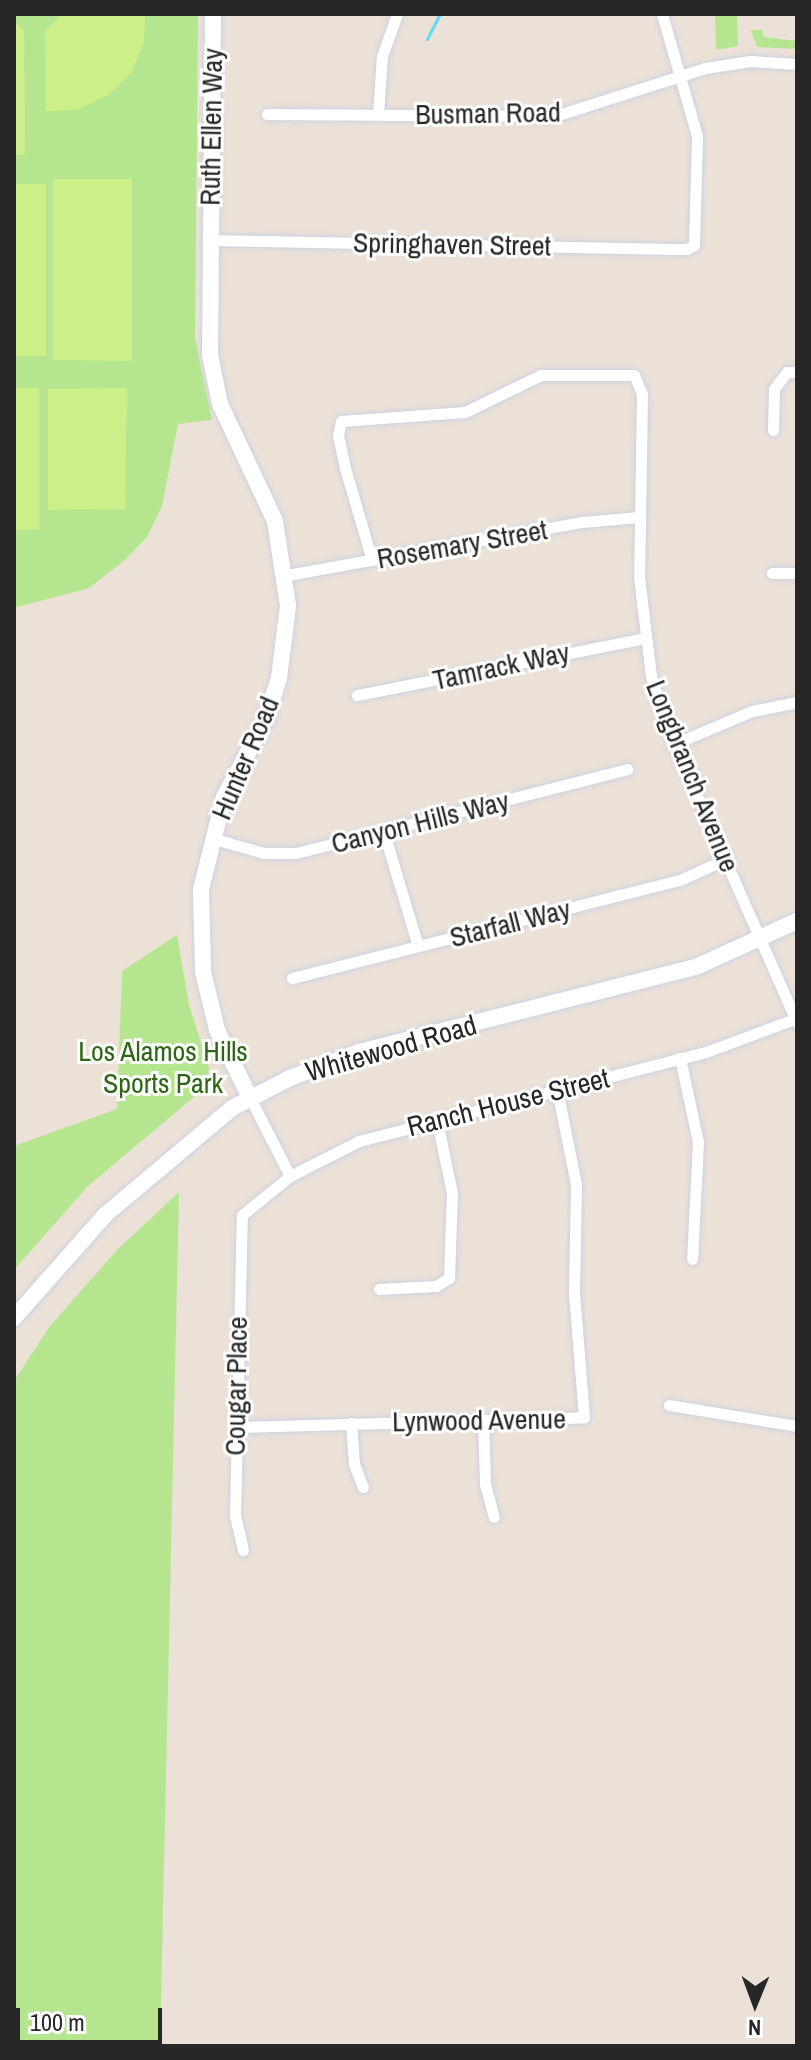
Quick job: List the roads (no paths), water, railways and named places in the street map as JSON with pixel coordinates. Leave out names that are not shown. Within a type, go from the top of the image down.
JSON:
[{"type":"street","name":"Ruth Ellen Way","points":[[210,240],[213,14]]},
{"type":"street","points":[[378,114],[382,56],[397,14]]},
{"type":"street","points":[[662,14],[681,75]]},
{"type":"street","name":"Busman Road","points":[[267,114],[555,116],[681,75],[750,61],[797,64]]},
{"type":"street","name":"Springhaven Street","points":[[210,240],[694,245],[697,136],[681,75]]},
{"type":"street","name":"Hunter Road","points":[[210,240],[207,325],[215,387],[262,487],[287,575],[279,678],[266,719],[224,797],[211,838],[201,889],[203,972],[217,1030],[290,1176]]},
{"type":"street","points":[[773,430],[774,389],[787,372],[797,372]]},
{"type":"street","name":"Longbranch Avenue","points":[[372,560],[345,468],[338,435],[341,421],[465,412],[541,375],[634,375],[642,394],[639,517],[644,638],[674,744],[796,1020]]},
{"type":"street","name":"Rosemary Street","points":[[287,575],[582,522],[639,517]]},
{"type":"street","points":[[772,573],[797,573]]},
{"type":"street","name":"Tamrack Way","points":[[357,695],[644,638]]},
{"type":"street","points":[[674,744],[752,711],[797,702]]},
{"type":"street","name":"Canyon Hills Way","points":[[211,838],[264,853],[296,853],[628,769]]},
{"type":"street","points":[[384,833],[418,946]]},
{"type":"street","name":"Starfall Way","points":[[292,978],[680,880],[726,859]]},
{"type":"street","name":"Whitewood Road","points":[[14,1318],[105,1215],[213,1123],[250,1098],[359,1052],[664,976],[762,940],[797,921]]},
{"type":"street","name":"Ranch House Street","points":[[239,1222],[290,1176],[359,1141],[680,1058],[796,1020]]},
{"type":"street","points":[[680,1058],[698,1142],[692,1259]]},
{"type":"street","name":"Lynwood Avenue","points":[[236,1427],[584,1417],[574,1292],[576,1184],[557,1090]]},
{"type":"street","points":[[379,1289],[436,1286],[449,1278],[452,1193],[437,1121]]},
{"type":"street","name":"Cougar Place","points":[[239,1222],[235,1516],[243,1550]]},
{"type":"street","points":[[669,1405],[797,1424]]},
{"type":"street","points":[[483,1420],[485,1484],[494,1517]]},
{"type":"street","points":[[351,1423],[354,1464],[363,1487]]},
{"type":"waterway","points":[[427,39],[440,14]]},
{"type":"park label","name":"Los Alamos Hills Sports Park","points":[[163,1067]]}]
